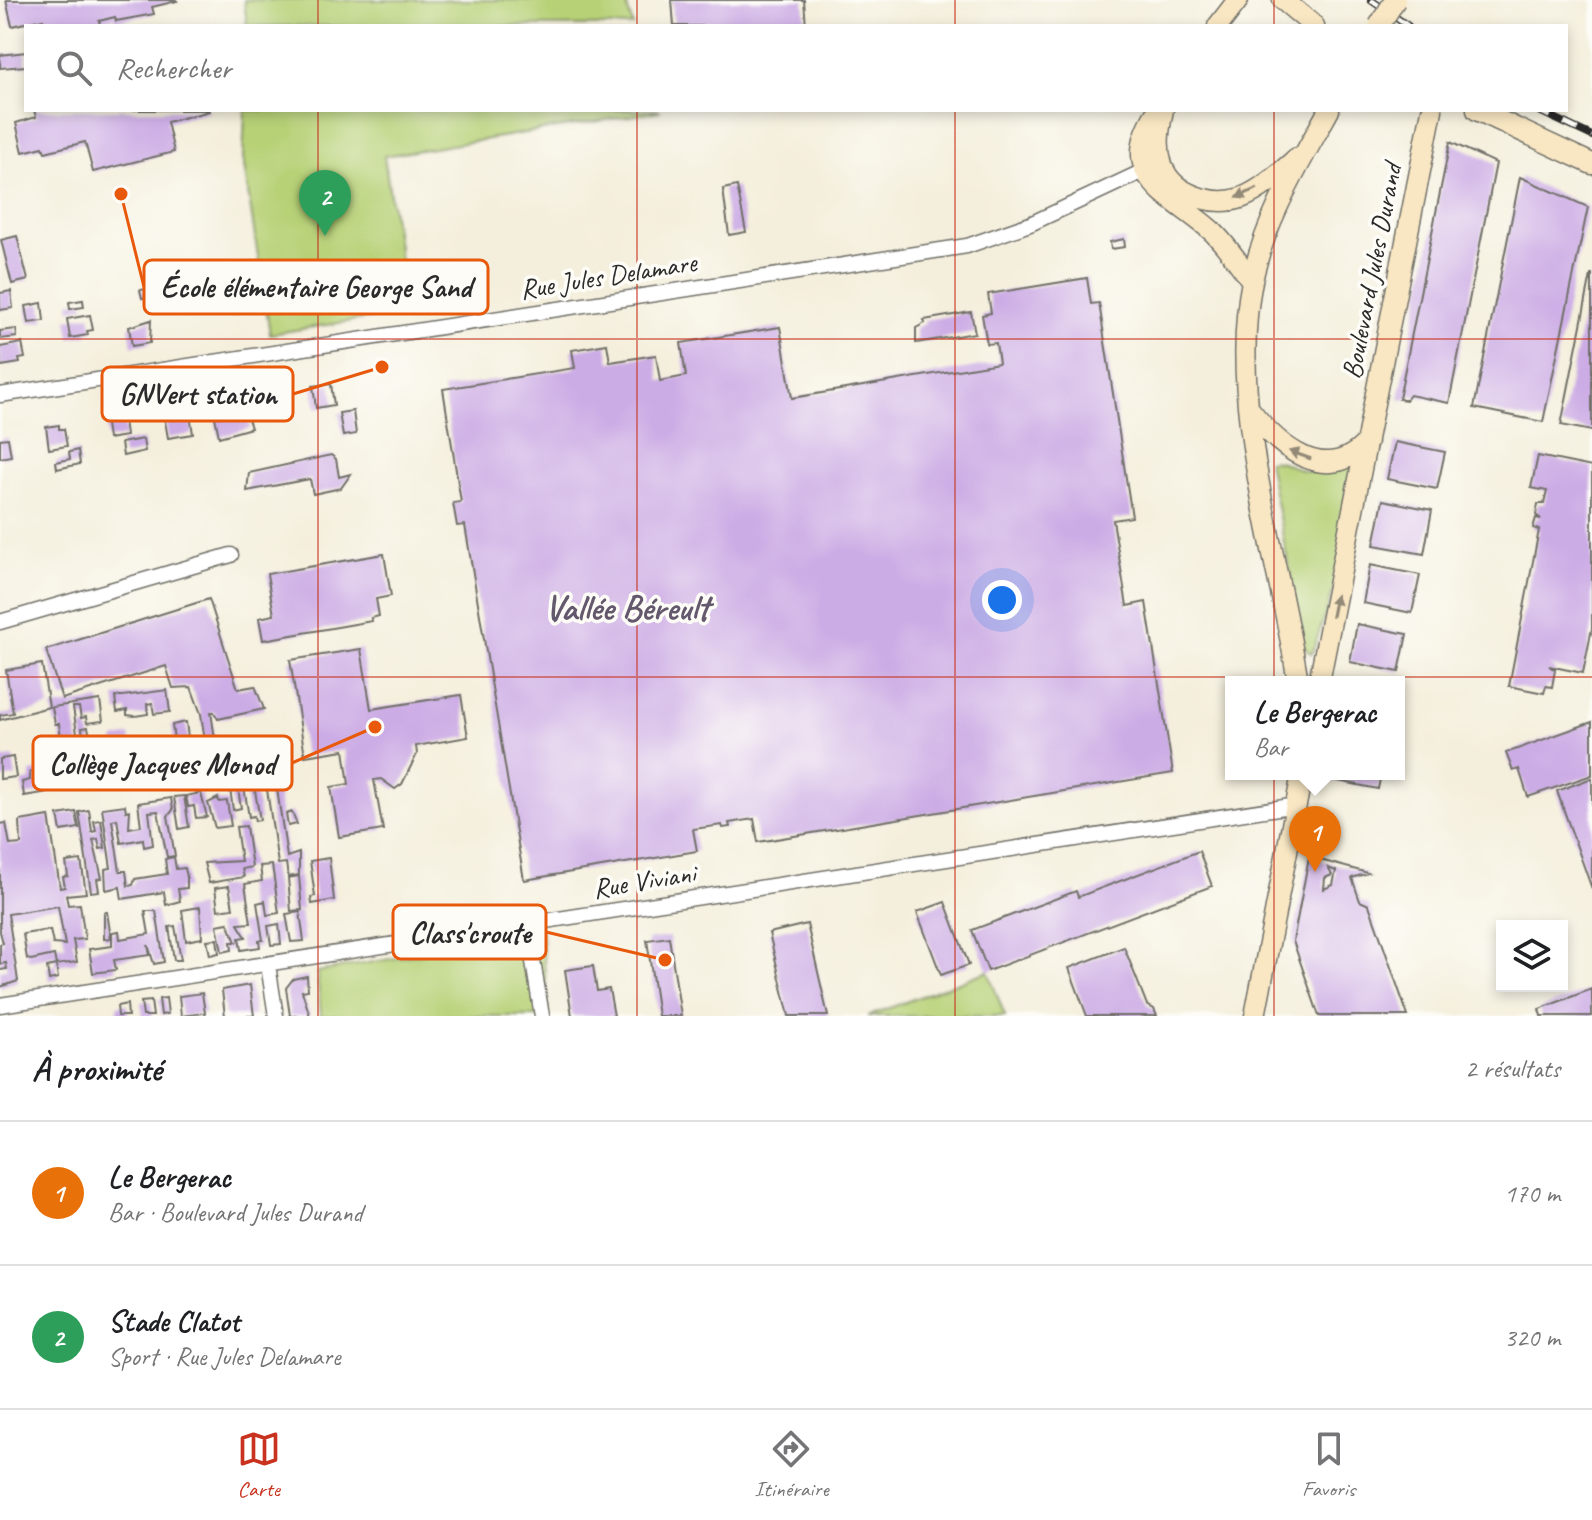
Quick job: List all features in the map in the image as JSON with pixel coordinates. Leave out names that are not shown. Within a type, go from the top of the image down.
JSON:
[{"type":"street","points":[[1220,24],[1238,0]]},
{"type":"street","points":[[1283,0],[1312,24]]},
{"type":"street","points":[[1303,0],[1331,24]]},
{"type":"street","points":[[1380,24],[1395,0]]},
{"type":"street","points":[[1159,112],[1143,140],[1159,193],[1214,233],[1252,281]]},
{"type":"street","points":[[1297,676],[1247,406],[1246,330],[1252,281],[1265,237],[1328,112]]},
{"type":"street","name":"Boulevard Jules Durand","points":[[1320,676],[1432,112]]},
{"type":"street","points":[[1481,112],[1592,164]]},
{"type":"street","points":[[1153,166],[1197,198],[1220,201],[1242,198],[1272,180],[1309,147]]},
{"type":"street","name":"Rue Jules Delamare","points":[[0,395],[967,246],[1030,224],[1153,166]]},
{"type":"street","points":[[1247,406],[1268,434],[1289,452],[1312,460],[1342,461],[1358,452],[1367,442]]},
{"type":"street","points":[[0,622],[231,555]]},
{"type":"street","points":[[1255,1016],[1301,780]]},
{"type":"street","name":"Rue Viviani","points":[[0,1005],[1297,805]]},
{"type":"street","points":[[527,925],[542,1016]]},
{"type":"street","points":[[268,965],[276,1016]]},
{"type":"green space","points":[[244,0],[625,0],[632,24],[247,24]]},
{"type":"green space","points":[[245,112],[654,112],[384,156],[408,312],[270,334],[243,159]]},
{"type":"green space","points":[[1362,452],[1336,582],[1312,654],[1305,649],[1268,461],[1282,462],[1304,471],[1321,472],[1343,465]]},
{"type":"green space","points":[[542,932],[548,1016],[321,1016],[317,972]]},
{"type":"green space","points":[[988,971],[1005,1016],[868,1016]]},
{"type":"building","points":[[6,0],[177,1],[152,7],[154,14],[116,21],[115,17],[99,21],[100,24],[44,24],[43,19],[12,26]]},
{"type":"building","points":[[672,0],[804,0],[806,24],[674,24]]},
{"type":"building","points":[[24,52],[24,66],[0,68],[0,55]]},
{"type":"building","points":[[35,112],[206,112],[167,122],[174,152],[93,172],[85,142],[45,152],[43,147],[23,152],[16,123],[36,117]]},
{"type":"building","points":[[1450,142],[1496,163],[1449,403],[1410,395],[1406,400],[1399,399]]},
{"type":"building","points":[[1520,177],[1588,207],[1543,422],[1474,408]]},
{"type":"building","points":[[737,186],[746,232],[729,235],[723,189]]},
{"type":"building","points":[[17,236],[28,280],[12,284],[1,240]]},
{"type":"building","points":[[1124,239],[1125,247],[1111,249],[1110,242]]},
{"type":"building","points":[[1592,275],[1592,431],[1561,425]]},
{"type":"building","points":[[1087,278],[1091,304],[1099,303],[1132,517],[1113,520],[1127,606],[1146,602],[1173,773],[758,842],[754,819],[729,823],[730,827],[723,828],[722,825],[693,829],[697,851],[524,880],[465,525],[457,526],[453,503],[461,502],[443,389],[575,368],[572,350],[607,344],[610,362],[656,355],[660,381],[686,376],[681,343],[780,327],[792,398],[999,363],[996,343],[987,344],[982,315],[991,313],[988,294]]},
{"type":"building","points":[[154,288],[155,296],[142,298],[140,290]]},
{"type":"building","points":[[11,291],[13,308],[0,310],[0,293]]},
{"type":"building","points":[[83,300],[84,307],[70,309],[69,302]]},
{"type":"building","points":[[42,303],[44,321],[29,323],[26,306]]},
{"type":"building","points":[[971,312],[975,333],[916,343],[916,328],[925,323],[924,320]]},
{"type":"building","points":[[90,315],[93,330],[87,331],[88,335],[70,338],[67,319]]},
{"type":"building","points":[[151,320],[150,343],[132,346],[129,327]]},
{"type":"building","points":[[16,329],[17,337],[0,339],[0,331]]},
{"type":"building","points":[[22,343],[25,358],[19,359],[20,363],[1,366],[0,347]]},
{"type":"building","points":[[331,384],[334,405],[316,408],[313,386]]},
{"type":"building","points":[[277,392],[280,414],[263,417],[259,395]]},
{"type":"building","points":[[353,411],[356,434],[343,436],[339,413]]},
{"type":"building","points":[[246,413],[251,428],[219,437],[215,417]]},
{"type":"building","points":[[190,414],[193,434],[168,438],[165,421],[159,417]]},
{"type":"building","points":[[119,415],[119,419],[124,419],[126,436],[108,439],[105,416]]},
{"type":"building","points":[[59,425],[59,429],[64,429],[67,446],[49,449],[46,427]]},
{"type":"building","points":[[8,438],[11,456],[0,458],[0,439]]},
{"type":"building","points":[[143,439],[145,451],[123,456],[121,443]]},
{"type":"building","points":[[1395,442],[1445,452],[1437,489],[1387,479]]},
{"type":"building","points":[[78,450],[80,464],[57,469],[56,462],[70,459],[69,452]]},
{"type":"building","points":[[331,455],[336,459],[339,477],[351,474],[341,488],[313,494],[310,479],[247,491],[249,473]]},
{"type":"building","points":[[1538,456],[1592,467],[1592,628],[1583,673],[1549,666],[1555,670],[1552,687],[1546,686],[1544,693],[1509,686],[1539,530],[1533,528],[1536,518],[1541,519],[1536,515],[1538,504],[1544,504],[1547,491],[1531,488]]},
{"type":"building","points":[[1383,500],[1432,510],[1424,554],[1374,545]]},
{"type":"building","points":[[384,554],[391,596],[376,599],[379,616],[371,618],[372,621],[263,640],[259,618],[274,615],[267,574]]},
{"type":"building","points":[[1370,565],[1420,575],[1412,613],[1363,603]]},
{"type":"building","points":[[209,599],[238,689],[255,686],[264,709],[218,719],[211,712],[219,766],[209,768],[201,714],[191,687],[173,688],[166,666],[62,699],[46,650]]},
{"type":"building","points":[[1357,624],[1407,634],[1399,672],[1350,662]]},
{"type":"building","points":[[361,649],[371,709],[461,695],[468,737],[416,746],[417,754],[402,784],[395,789],[381,779],[374,780],[383,830],[339,837],[331,787],[349,784],[344,750],[305,756],[290,660]]},
{"type":"building","points":[[42,664],[49,707],[0,720],[0,715],[13,713],[6,670]]},
{"type":"building","points":[[167,690],[170,712],[154,714],[152,703],[147,704],[148,714],[135,716],[127,715],[127,710],[117,712],[115,697]]},
{"type":"building","points":[[100,700],[103,721],[87,723],[86,717],[81,718],[79,707],[73,707],[85,786],[24,796],[22,782],[30,780],[30,772],[38,771],[38,742],[43,741],[47,781],[54,780],[55,771],[64,773],[58,758],[58,752],[63,751],[59,724],[55,724],[52,707]]},
{"type":"building","points":[[186,722],[191,761],[177,763],[172,725]]},
{"type":"building","points":[[1592,722],[1592,775],[1528,797],[1519,769],[1513,771],[1506,753]]},
{"type":"building","points":[[88,727],[100,784],[89,785],[84,743],[87,742],[83,740],[82,728]]},
{"type":"building","points":[[130,735],[137,779],[128,780],[124,756],[117,757],[118,772],[110,773],[107,750],[115,749],[114,739]]},
{"type":"building","points":[[151,756],[154,776],[144,778],[141,757]]},
{"type":"building","points":[[13,757],[16,777],[0,779],[0,759]]},
{"type":"building","points":[[1592,778],[1592,889],[1557,791]]},
{"type":"building","points":[[1333,780],[1380,780],[1378,789]]},
{"type":"building","points":[[276,782],[287,857],[299,853],[299,875],[288,877],[286,863],[278,864],[266,783]]},
{"type":"building","points":[[254,785],[260,820],[255,821],[254,816],[249,817],[244,787]]},
{"type":"building","points":[[238,788],[241,808],[233,810],[230,789]]},
{"type":"building","points":[[201,793],[207,817],[196,818],[194,806],[188,807],[186,796]]},
{"type":"building","points":[[184,796],[189,827],[179,829],[174,797]]},
{"type":"building","points":[[171,798],[173,810],[168,816],[175,856],[167,857],[158,811],[149,812],[153,845],[144,847],[143,839],[121,843],[117,819],[112,820],[120,871],[126,871],[128,886],[133,885],[135,879],[167,874],[165,859],[174,857],[176,869],[185,868],[187,877],[187,888],[178,889],[180,901],[166,905],[164,892],[122,899],[120,887],[106,890],[105,869],[111,868],[102,808],[125,805],[126,811],[130,810],[129,828],[141,826],[138,803]]},
{"type":"building","points":[[218,798],[219,802],[227,801],[231,826],[215,828],[208,803]]},
{"type":"building","points":[[89,810],[92,832],[96,831],[94,821],[101,820],[105,848],[100,849],[98,839],[93,840],[102,878],[97,879],[99,891],[91,892],[79,812]]},
{"type":"building","points":[[76,812],[79,828],[61,831],[58,815]]},
{"type":"building","points":[[292,812],[297,824],[288,826],[286,814]]},
{"type":"building","points":[[49,816],[60,888],[65,887],[63,877],[68,876],[66,862],[81,860],[86,893],[66,895],[68,905],[80,904],[85,939],[73,940],[77,962],[56,965],[54,955],[27,959],[23,934],[50,930],[53,944],[65,945],[58,906],[8,914],[18,981],[0,987],[0,970],[7,969],[6,963],[0,964],[0,944],[3,943],[0,932],[0,824],[6,823],[10,845],[21,844],[20,821]]},
{"type":"building","points":[[246,826],[252,867],[242,869],[244,877],[209,883],[204,863],[241,861],[236,827]]},
{"type":"building","points":[[1199,851],[1212,886],[988,971],[972,930],[1076,891],[1078,897]]},
{"type":"building","points":[[1309,857],[1368,873],[1352,878],[1360,901],[1369,905],[1408,1016],[1319,1016],[1293,941]],"holes":[[[1328,868],[1336,871],[1333,885],[1324,889],[1325,878],[1332,875]]]},
{"type":"building","points":[[329,858],[334,900],[312,904],[311,897],[315,896],[310,861]]},
{"type":"building","points":[[272,865],[279,913],[267,915],[265,901],[257,903],[263,940],[259,941],[260,947],[241,950],[239,938],[246,937],[238,924],[251,923],[245,884],[262,881],[260,866]]},
{"type":"building","points":[[299,876],[302,910],[291,911],[288,878]]},
{"type":"building","points":[[229,886],[233,908],[218,910],[215,888]]},
{"type":"building","points":[[945,902],[969,965],[941,975],[917,912]]},
{"type":"building","points":[[200,907],[202,938],[186,941],[182,910]]},
{"type":"building","points":[[145,911],[156,911],[164,962],[154,964],[148,945],[150,955],[114,960],[116,970],[93,973],[89,949],[112,946],[112,932],[119,931],[120,939],[149,934]]},
{"type":"building","points":[[104,912],[107,912],[111,938],[104,939]]},
{"type":"building","points":[[300,912],[304,941],[291,942],[286,914]]},
{"type":"building","points":[[228,923],[236,942],[231,942],[232,950],[222,952],[217,925]]},
{"type":"building","points":[[279,924],[281,944],[271,945],[268,926]]},
{"type":"building","points":[[807,924],[828,1016],[789,1016],[769,933]]},
{"type":"building","points":[[175,926],[181,960],[174,960],[169,927]]},
{"type":"building","points":[[669,937],[681,1016],[658,1016],[647,940]]},
{"type":"building","points":[[217,939],[219,953],[210,955],[207,940]]},
{"type":"building","points":[[1124,947],[1147,1005],[1154,1009],[1157,1016],[1087,1016],[1069,968]]},
{"type":"building","points":[[56,965],[58,978],[49,980],[47,967]]},
{"type":"building","points":[[593,966],[597,991],[609,989],[614,1016],[572,1016],[565,970]]},
{"type":"building","points":[[307,976],[308,990],[302,991],[310,1016],[290,1016],[286,988],[293,979]]},
{"type":"building","points":[[250,985],[254,1016],[225,1016],[222,990]]},
{"type":"building","points":[[1592,989],[1592,1016],[1541,1016],[1539,1009]]},
{"type":"building","points":[[202,993],[205,1013],[181,1016],[179,996]]},
{"type":"building","points":[[166,998],[168,1014],[161,1015],[159,999]]},
{"type":"building","points":[[151,1001],[153,1016],[143,1016],[141,1002]]},
{"type":"building","points":[[127,1004],[128,1016],[118,1016],[117,1006]]},
{"type":"railway","points":[[1371,0],[1405,24]]},
{"type":"railway","points":[[1541,112],[1592,136]]},
{"type":"place","name":"École élémentaire George Sand","points":[[121,194]]},
{"type":"place","name":"Stade Clatot","points":[[325,236]]},
{"type":"place","name":"GNVert station","points":[[382,367]]},
{"type":"place","name":"Collège Jacques Monod","points":[[375,727]]},
{"type":"place","name":"Le Bergerac","points":[[1315,872]]},
{"type":"place","name":"Class'croute","points":[[665,960]]},
{"type":"district","name":"Vallée Béreult","points":[[627,607]]}]
